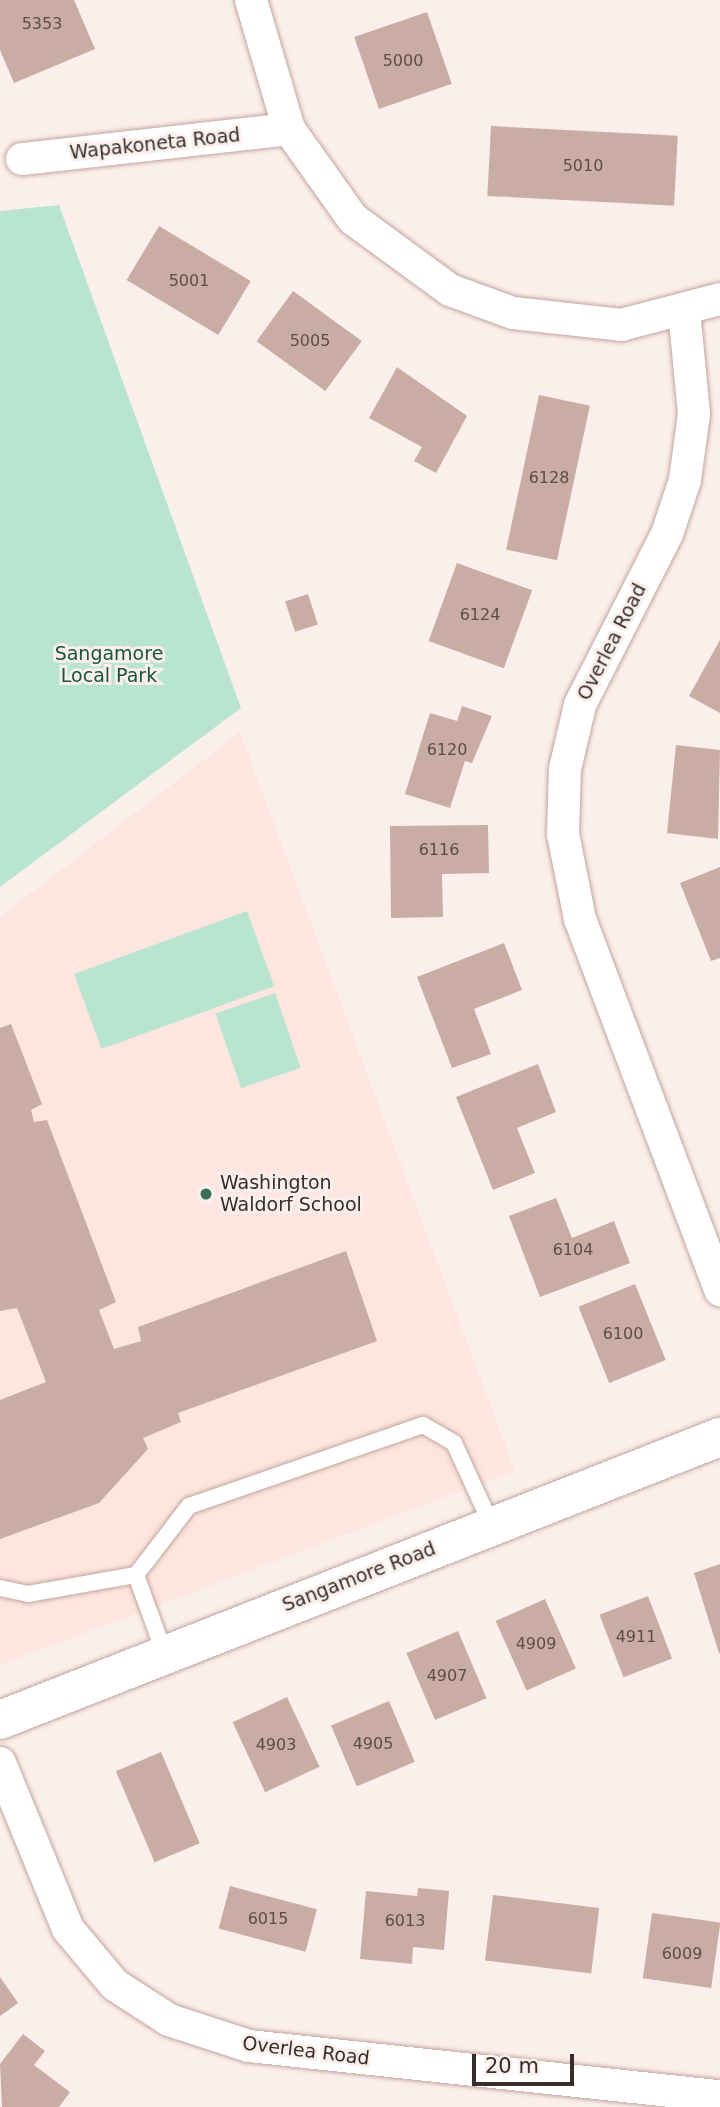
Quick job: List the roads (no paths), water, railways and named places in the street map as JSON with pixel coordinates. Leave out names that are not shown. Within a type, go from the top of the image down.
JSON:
[{"type":"street","points":[[251,0],[289,129],[353,219],[450,290],[513,313],[573,323],[621,325],[720,299]]},
{"type":"street","name":"Wapakoneta Road","points":[[22,159],[289,129]]},
{"type":"street","name":"Overlea Road","points":[[684,310],[694,414],[685,480],[667,534],[580,705],[565,769],[563,834],[580,919],[720,1290]]},
{"type":"street","name":"Sangamore Road","points":[[0,1720],[164,1653],[720,1437]]},
{"type":"street","name":"Overlea Road","points":[[0,1763],[68,1929],[115,1985],[169,2020],[249,2046],[702,2099]]},
{"type":"lane","points":[[0,1588],[28,1594],[136,1575],[189,1506],[423,1425],[454,1444],[492,1526]]},
{"type":"lane","points":[[136,1575],[164,1653]]},
{"type":"place","name":"Washington Waldorf School","points":[[206,1194]]},
{"type":"park label","name":"Sangamore Local Park","points":[[109,665]]}]
